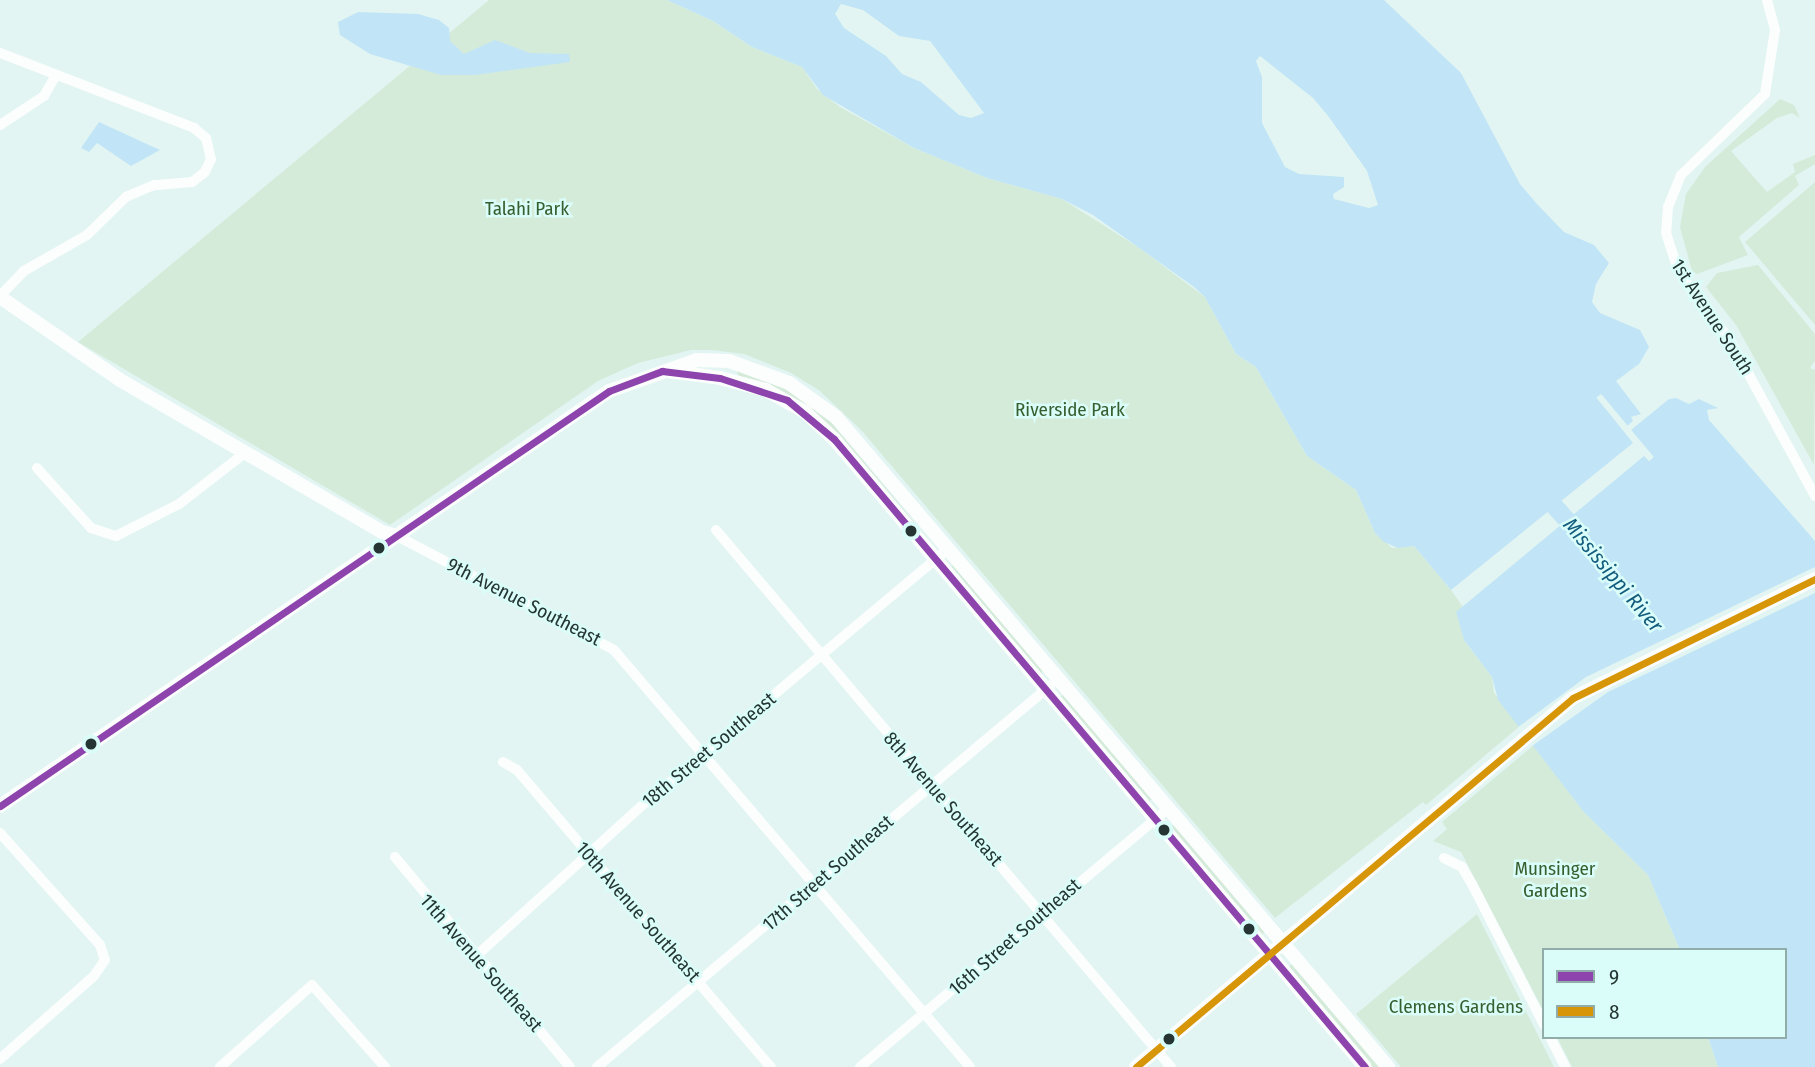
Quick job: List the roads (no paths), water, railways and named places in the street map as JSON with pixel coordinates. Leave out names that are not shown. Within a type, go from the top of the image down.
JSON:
[{"type":"street","name":"1st Avenue South","points":[[1767,0],[1775,30],[1765,94],[1691,163],[1668,207],[1666,233],[1674,264],[1730,340],[1815,496]]},
{"type":"street","points":[[0,53],[194,128],[206,138],[211,159],[205,172],[192,182],[154,185],[126,197],[87,235],[24,271],[0,297]]},
{"type":"street","points":[[0,125],[44,96],[56,75]]},
{"type":"street","name":"9th Avenue Southeast","points":[[0,297],[87,359],[382,532],[397,536],[607,645],[704,754],[970,1067]]},
{"type":"street","points":[[0,806],[586,405],[626,383],[697,360],[729,361],[757,369],[806,393],[836,417],[1388,1067]]},
{"type":"street","points":[[662,371],[744,383],[805,412],[834,439],[1365,1067]]},
{"type":"street","points":[[37,468],[91,528],[116,536],[179,504],[245,453]]},
{"type":"street","name":"8th Avenue Southeast","points":[[716,530],[820,656],[1171,1067]]},
{"type":"street","name":"18th Street Southeast","points":[[476,956],[587,853],[947,550]]},
{"type":"street","points":[[1136,1067],[1573,698],[1815,579]]},
{"type":"street","name":"17th Street Southeast","points":[[597,1067],[1059,678]]},
{"type":"street","name":"10th Avenue Southeast","points":[[503,762],[517,770],[771,1067]]},
{"type":"street","name":"16th Street Southeast","points":[[860,1067],[1169,808]]},
{"type":"street","points":[[0,833],[100,945],[105,960],[94,976],[0,1059]]},
{"type":"street","name":"11th Avenue Southeast","points":[[395,857],[570,1067]]},
{"type":"street","points":[[1444,858],[1462,867],[1542,1021]]},
{"type":"street","points":[[220,1067],[312,985],[385,1067]]},
{"type":"street","points":[[1551,1039],[1565,1067]]},
{"type":"water","points":[[667,0],[1384,0],[1461,73],[1520,184],[1537,204],[1564,232],[1594,245],[1609,263],[1596,284],[1592,302],[1600,313],[1640,330],[1649,347],[1639,364],[1616,381],[1641,414],[1631,417],[1633,421],[1627,426],[1602,395],[1597,398],[1633,443],[1451,590],[1414,546],[1398,548],[1384,542],[1375,533],[1356,490],[1307,456],[1256,367],[1236,354],[1205,297],[1194,287],[1093,215],[1062,199],[987,178],[914,148],[823,95],[802,67],[752,47],[713,21]],"holes":[[[841,4],[863,10],[899,36],[930,41],[984,113],[971,118],[959,115],[921,82],[902,74],[886,56],[844,28],[835,14]],[[1260,56],[1313,98],[1329,117],[1367,171],[1378,205],[1369,208],[1334,199],[1333,194],[1344,187],[1344,177],[1299,174],[1285,167],[1262,123],[1262,77],[1256,61]]]},
{"type":"water","points":[[358,12],[418,14],[439,20],[449,28],[450,41],[464,54],[495,40],[530,53],[569,54],[570,62],[475,75],[441,75],[370,54],[340,35],[338,22]]},
{"type":"water","points":[[99,122],[160,150],[131,166],[97,143],[89,152],[81,148]]},
{"type":"water","points":[[1676,398],[1689,404],[1699,399],[1718,408],[1707,410],[1709,420],[1815,541],[1815,1067],[1718,1067],[1709,1039],[1787,1039],[1787,948],[1679,948],[1648,875],[1583,811],[1498,700],[1492,677],[1464,640],[1456,612],[1644,456],[1649,461],[1653,458],[1631,430],[1669,399]]},
{"type":"waterway","name":"Mississippi River","points":[[1540,490],[1582,537]]},
{"type":"park label","name":"Talahi Park","points":[[527,209]]},
{"type":"park label","name":"Riverside Park","points":[[1070,410]]},
{"type":"park label","name":"Munsinger Gardens","points":[[1555,880]]},
{"type":"park label","name":"Clemens Gardens","points":[[1456,1007]]}]
